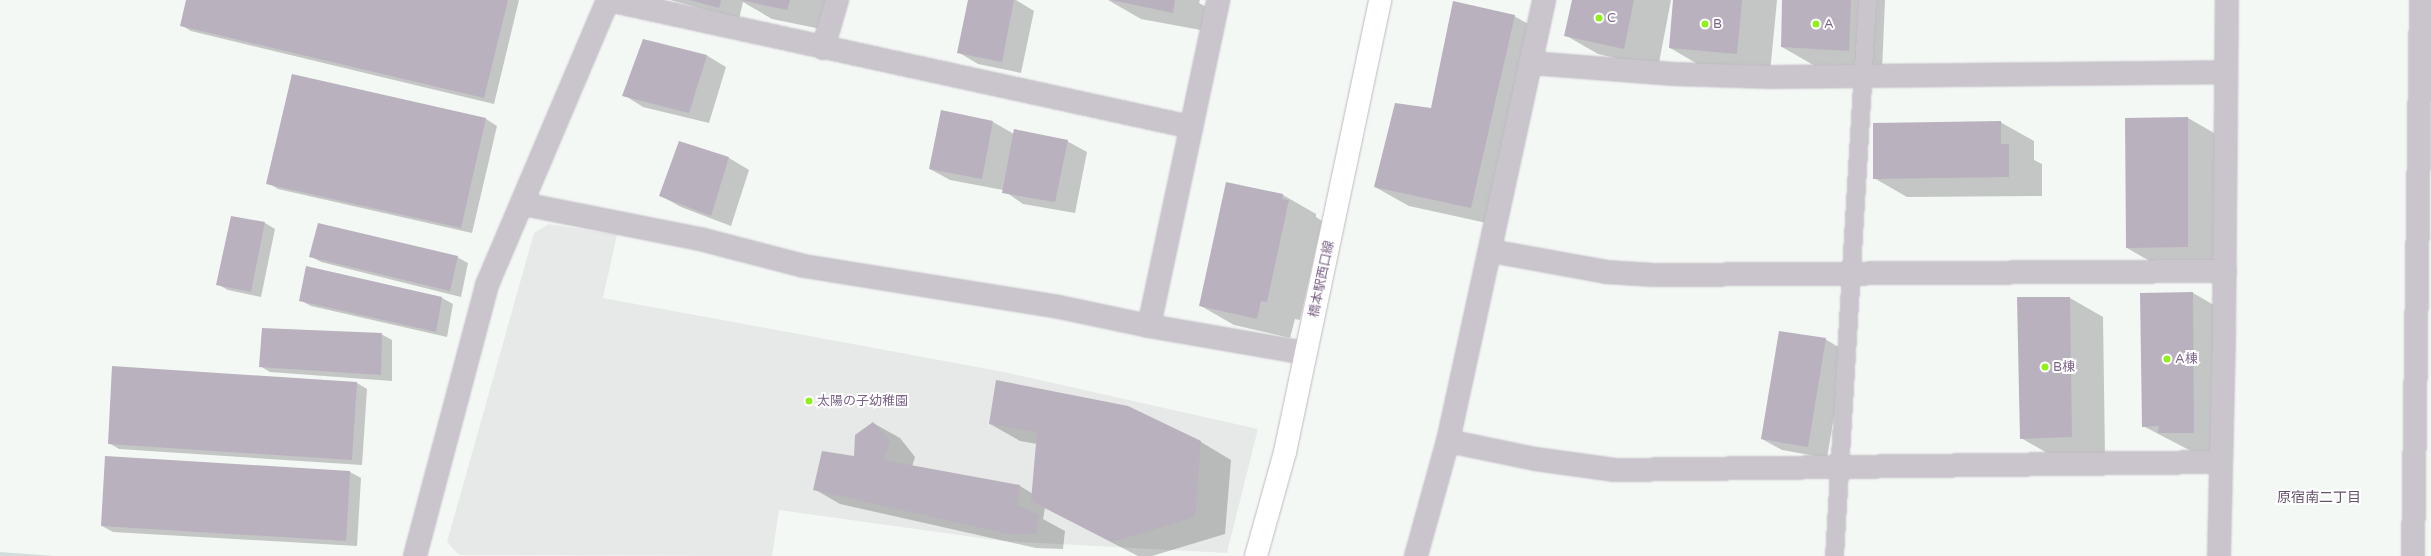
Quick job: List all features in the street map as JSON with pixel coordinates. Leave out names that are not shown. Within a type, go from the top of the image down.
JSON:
[{"type":"street","points":[[415,556],[485,291],[608,0],[1191,127]]},
{"type":"street","points":[[823,48],[837,0]]},
{"type":"street","points":[[1149,326],[1218,0]]},
{"type":"street","name":"橋本駅西口線","points":[[1256,556],[1285,452],[1380,0]]},
{"type":"street","points":[[1416,556],[1448,441],[1466,352],[1491,251],[1544,0]]},
{"type":"street","points":[[2219,556],[2225,271],[2227,0]]},
{"type":"street","points":[[2413,556],[2423,442],[2424,234],[2421,0]]},
{"type":"street","points":[[1530,63],[1674,74],[1863,77],[2226,72]]},
{"type":"street","points":[[523,204],[700,239],[804,266],[1059,307],[1149,326],[1306,352]]},
{"type":"street","points":[[1491,251],[1606,272],[1654,276],[2225,271]]},
{"type":"street","points":[[1448,441],[1535,460],[1615,470],[2221,462]]},
{"type":"lane","points":[[1834,556],[1867,0]]},
{"type":"shaded area","name":"太陽の子幼稚園","points":[[549,224],[617,235],[603,298],[1004,372],[1258,429],[1227,553],[1002,541],[779,510],[772,556],[459,555],[447,542],[534,233]]},
{"type":"shaded area","points":[[0,552],[54,556],[0,556]]},
{"type":"building","points":[[186,0],[508,0],[484,98],[180,26]]},
{"type":"building","points":[[689,0],[721,0],[719,8]]},
{"type":"building","points":[[740,0],[790,0],[787,10]]},
{"type":"building","points":[[968,0],[1014,0],[1002,62],[957,53]]},
{"type":"building","points":[[1111,0],[1175,0],[1173,13]]},
{"type":"building","name":"C","points":[[1572,0],[1634,0],[1624,49],[1564,36]]},
{"type":"building","name":"B","points":[[1673,0],[1742,0],[1737,54],[1669,48]]},
{"type":"building","name":"A","points":[[1782,0],[1851,0],[1849,51],[1781,47]]},
{"type":"building","points":[[1453,1],[1515,15],[1471,208],[1374,187],[1395,103],[1431,108]]},
{"type":"building","points":[[643,39],[707,55],[689,113],[622,96]]},
{"type":"building","points":[[292,74],[486,118],[461,228],[266,184]]},
{"type":"building","points":[[941,110],[993,121],[982,179],[929,169]]},
{"type":"building","points":[[2188,117],[2188,247],[2126,248],[2125,118]]},
{"type":"building","points":[[2001,121],[2001,144],[2009,144],[2009,177],[1873,179],[1873,123]]},
{"type":"building","points":[[1014,129],[1068,140],[1055,202],[1002,193]]},
{"type":"building","points":[[679,141],[729,157],[711,216],[659,196]]},
{"type":"building","points":[[1226,182],[1283,194],[1282,199],[1289,200],[1267,302],[1261,301],[1257,319],[1199,306]]},
{"type":"building","points":[[231,216],[265,222],[251,292],[216,285]]},
{"type":"building","points":[[318,223],[458,256],[450,291],[309,257]]},
{"type":"building","points":[[306,266],[442,297],[436,332],[299,301]]},
{"type":"building","name":"A棟","points":[[2193,292],[2194,433],[2158,433],[2159,426],[2142,427],[2140,293]]},
{"type":"building","name":"B棟","points":[[2017,297],[2070,297],[2072,437],[2020,439]]},
{"type":"building","points":[[262,328],[382,333],[381,375],[259,367]]},
{"type":"building","points":[[1779,331],[1826,338],[1808,447],[1761,439]]},
{"type":"building","points":[[112,366],[357,382],[352,460],[108,444]]},
{"type":"building","points":[[996,380],[1128,406],[1201,441],[1195,517],[1112,542],[1031,501],[1037,432],[989,424]]},
{"type":"building","points":[[873,422],[890,441],[883,460],[1020,485],[1017,505],[1039,515],[1037,534],[1009,534],[813,490],[822,451],[854,456],[855,435]]},
{"type":"building","points":[[105,456],[350,471],[346,541],[101,526]]},
{"type":"place","name":"C","points":[[1599,18]]},
{"type":"place","name":"B","points":[[1705,24]]},
{"type":"place","name":"A","points":[[1816,24]]},
{"type":"place","name":"A棟","points":[[2167,359]]},
{"type":"place","name":"B棟","points":[[2045,367]]},
{"type":"place","name":"太陽の子幼稚園","points":[[809,401]]},
{"type":"district","name":"原宿南二丁目","points":[[2319,498]]}]
